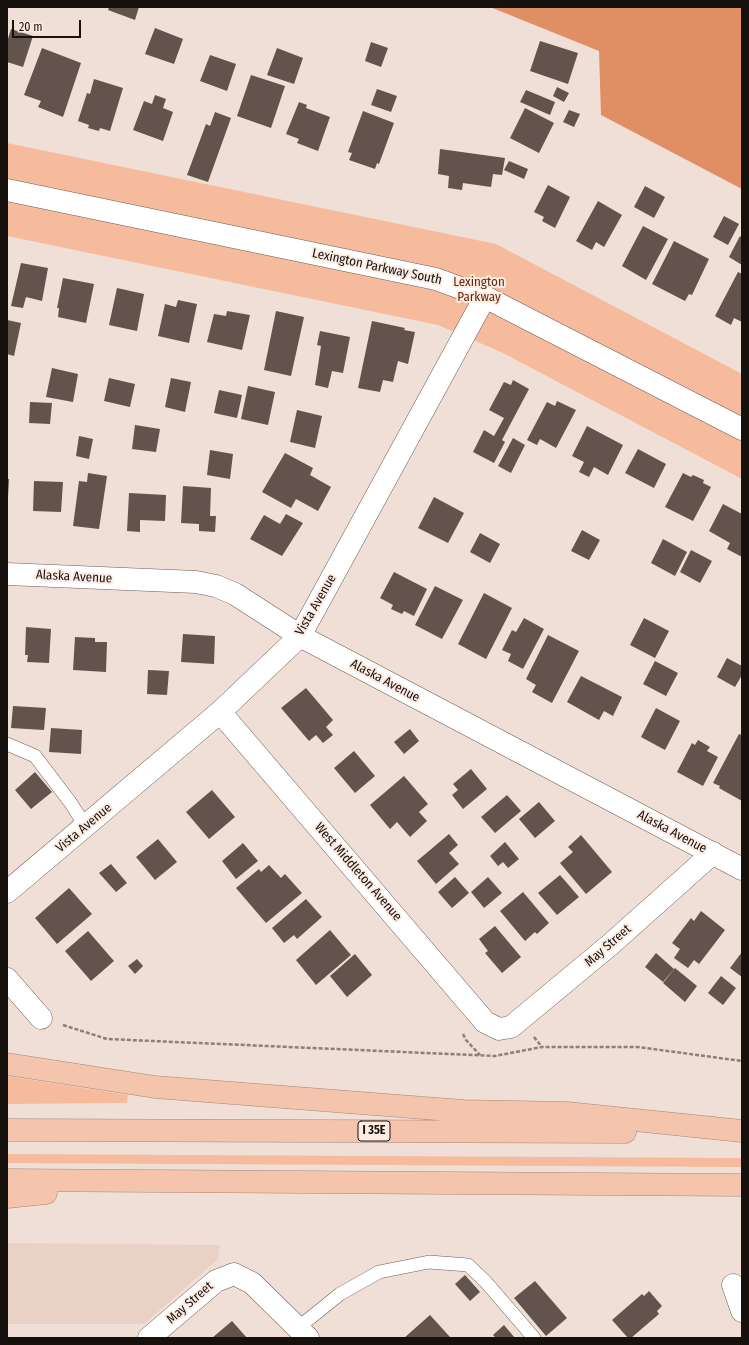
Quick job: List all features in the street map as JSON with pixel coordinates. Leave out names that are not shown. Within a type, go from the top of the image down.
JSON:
[{"type":"highway","points":[[7,1064],[155,1087],[463,1111],[567,1113],[742,1132]]},
{"type":"highway","name":"I 35E","points":[[7,1130],[742,1132]]},
{"type":"highway","points":[[7,1180],[742,1184]]},
{"type":"highway","points":[[7,1196],[183,1181]]},
{"type":"street","name":"Lexington Parkway South","points":[[7,190],[436,279],[485,297],[742,429]]},
{"type":"street","name":"Vista Avenue","points":[[7,892],[86,827],[220,712],[300,636],[485,297]]},
{"type":"street","name":"Alaska Avenue","points":[[7,574],[196,582],[216,586],[234,594],[300,636],[742,869]]},
{"type":"street","name":"West Middleton Avenue","points":[[220,712],[485,1022],[499,1029]]},
{"type":"street","name":"May Street","points":[[499,1029],[512,1027],[611,944],[713,853]]},
{"type":"street","points":[[7,979],[41,1018]]},
{"type":"street","name":"May Street","points":[[149,1338],[216,1281],[234,1274],[252,1283],[304,1333]]},
{"type":"street","points":[[733,1285],[742,1311]]},
{"type":"lane","points":[[7,744],[35,756],[70,802],[86,827]]},
{"type":"lane","points":[[304,1333],[340,1294],[379,1272],[429,1262],[468,1265],[485,1281],[534,1338]]},
{"type":"path","points":[[41,1018],[107,1039],[495,1056],[542,1047],[638,1047],[742,1061]]},
{"type":"shaded area","points":[[490,7],[742,7],[742,189],[601,115],[599,51]]},
{"type":"shaded area","points":[[7,1243],[220,1245],[218,1259],[144,1324],[7,1324]]},
{"type":"green space","name":"Lexington Parkway","points":[[7,143],[496,244],[742,374],[742,479],[501,352],[438,325],[7,236]]},
{"type":"green space","points":[[7,1076],[128,1095],[127,1103],[7,1104]]},
{"type":"green space","points":[[7,1154],[742,1158],[742,1167],[7,1163]]},
{"type":"building","points":[[109,7],[139,7],[135,20],[108,10]]},
{"type":"building","points":[[155,28],[183,39],[174,64],[145,54]]},
{"type":"building","points":[[11,29],[33,36],[23,67],[7,62],[7,42]]},
{"type":"building","points":[[540,41],[578,53],[568,84],[530,71]]},
{"type":"building","points":[[371,42],[388,48],[381,67],[365,61]]},
{"type":"building","points":[[42,48],[81,63],[63,117],[38,107],[41,101],[24,95]]},
{"type":"building","points":[[277,48],[303,58],[294,84],[267,75]]},
{"type":"building","points":[[210,55],[236,64],[227,91],[200,81]]},
{"type":"building","points":[[251,75],[285,86],[271,128],[237,116]]},
{"type":"building","points":[[94,79],[123,88],[110,131],[100,128],[99,131],[88,128],[89,125],[78,121],[87,93],[90,94]]},
{"type":"building","points":[[557,87],[569,93],[564,102],[553,96]]},
{"type":"building","points":[[377,89],[397,96],[391,112],[371,105]]},
{"type":"building","points":[[526,90],[555,102],[550,115],[520,102]]},
{"type":"building","points":[[155,95],[166,99],[163,108],[173,112],[163,141],[133,130],[144,101],[152,104]]},
{"type":"building","points":[[299,102],[307,105],[306,108],[330,117],[318,151],[297,143],[299,139],[286,134]]},
{"type":"building","points":[[525,108],[554,123],[539,153],[510,138]]},
{"type":"building","points":[[569,110],[580,114],[574,127],[563,122]]},
{"type":"building","points":[[363,111],[394,123],[379,164],[377,163],[375,169],[349,160],[352,153],[348,152]]},
{"type":"building","points":[[215,112],[231,118],[208,182],[187,175],[206,124],[210,126]]},
{"type":"building","points":[[440,149],[505,158],[502,175],[493,174],[491,187],[463,183],[462,190],[448,188],[449,176],[438,174]]},
{"type":"building","points":[[509,161],[528,169],[524,179],[504,170]]},
{"type":"building","points":[[548,185],[570,197],[555,228],[542,221],[544,217],[534,212]]},
{"type":"building","points":[[645,186],[665,197],[654,218],[634,207]]},
{"type":"building","points":[[598,201],[622,215],[604,247],[596,242],[592,250],[576,241]]},
{"type":"building","points":[[724,216],[739,224],[728,245],[713,237]]},
{"type":"building","points":[[643,226],[668,239],[646,280],[622,266]]},
{"type":"building","points":[[740,236],[742,238],[742,265],[729,257]]},
{"type":"building","points":[[674,241],[709,259],[692,295],[689,294],[685,301],[652,284]]},
{"type":"building","points":[[21,263],[48,268],[42,301],[26,297],[23,308],[11,306]]},
{"type":"building","points":[[738,272],[742,274],[742,322],[734,318],[731,325],[715,316]]},
{"type":"building","points":[[63,278],[94,284],[86,323],[58,317],[59,308],[57,308]]},
{"type":"building","points":[[117,288],[144,294],[137,331],[109,325]]},
{"type":"building","points":[[178,300],[197,304],[189,343],[158,336],[165,304],[176,307]]},
{"type":"building","points":[[227,311],[250,315],[242,350],[207,342],[214,314],[226,316]]},
{"type":"building","points":[[276,311],[304,317],[291,376],[264,370]]},
{"type":"building","points":[[7,320],[21,323],[14,356],[7,354]]},
{"type":"building","points":[[372,321],[405,328],[404,330],[415,332],[408,364],[398,361],[393,382],[383,380],[380,392],[358,388]]},
{"type":"building","points":[[320,331],[350,337],[343,373],[332,371],[328,388],[315,385],[321,346],[317,345]]},
{"type":"building","points":[[52,368],[78,374],[73,402],[46,397]]},
{"type":"building","points":[[109,378],[135,384],[130,407],[104,401]]},
{"type":"building","points":[[171,378],[191,382],[185,412],[165,407]]},
{"type":"building","points":[[513,380],[529,389],[502,440],[505,442],[494,463],[473,452],[484,430],[494,436],[504,418],[489,410],[504,382],[511,385]]},
{"type":"building","points":[[248,386],[275,392],[268,425],[241,419]]},
{"type":"building","points":[[219,390],[242,395],[237,418],[214,413]]},
{"type":"building","points":[[557,401],[576,410],[556,448],[540,439],[537,445],[527,440],[547,402],[555,406]]},
{"type":"building","points":[[30,402],[52,403],[50,424],[29,423]]},
{"type":"building","points":[[297,410],[322,416],[315,448],[290,442]]},
{"type":"building","points":[[135,425],[160,429],[156,452],[132,449]]},
{"type":"building","points":[[587,426],[623,445],[608,475],[594,467],[589,477],[579,472],[584,462],[572,456]]},
{"type":"building","points":[[79,436],[93,439],[89,459],[76,456]]},
{"type":"building","points":[[513,438],[525,445],[511,473],[498,466]]},
{"type":"building","points":[[638,449],[666,464],[654,488],[625,473]]},
{"type":"building","points":[[210,450],[233,454],[230,479],[207,475]]},
{"type":"building","points":[[285,453],[313,468],[310,475],[331,487],[318,511],[296,499],[291,508],[262,492]]},
{"type":"building","points":[[88,473],[107,476],[99,529],[73,526],[79,481],[87,482]]},
{"type":"building","points":[[683,473],[691,477],[693,475],[704,480],[703,483],[711,487],[693,521],[665,507]]},
{"type":"building","points":[[7,479],[9,479],[8,497],[7,497]]},
{"type":"building","points":[[34,481],[63,482],[61,512],[33,511]]},
{"type":"building","points":[[183,486],[211,488],[210,516],[216,516],[215,532],[199,531],[199,524],[181,523]]},
{"type":"building","points":[[129,493],[166,495],[165,521],[140,520],[140,532],[127,531]]},
{"type":"building","points":[[434,497],[464,513],[448,543],[418,528]]},
{"type":"building","points":[[723,504],[742,514],[742,557],[727,549],[730,543],[709,531]]},
{"type":"building","points":[[286,514],[303,523],[282,556],[250,539],[264,515],[280,524]]},
{"type":"building","points":[[582,530],[600,540],[589,560],[571,551]]},
{"type":"building","points":[[480,533],[500,544],[490,563],[470,552]]},
{"type":"building","points":[[663,539],[687,552],[675,576],[651,563]]},
{"type":"building","points":[[691,550],[712,561],[700,583],[680,572]]},
{"type":"building","points":[[394,572],[427,589],[414,616],[404,611],[402,614],[391,609],[393,605],[380,598]]},
{"type":"building","points":[[435,586],[463,600],[442,639],[415,625]]},
{"type":"building","points":[[484,593],[512,608],[486,659],[458,644]]},
{"type":"building","points":[[524,618],[544,629],[523,669],[508,661],[511,654],[502,650],[512,630],[516,632]]},
{"type":"building","points":[[644,618],[669,631],[655,658],[630,645]]},
{"type":"building","points":[[26,627],[51,629],[49,663],[27,662],[28,655],[25,655]]},
{"type":"building","points":[[183,634],[215,636],[214,664],[181,662]]},
{"type":"building","points":[[548,635],[579,651],[552,703],[532,692],[536,685],[526,679]]},
{"type":"building","points":[[75,637],[95,638],[95,642],[107,642],[106,672],[73,670]]},
{"type":"building","points":[[727,658],[742,666],[742,675],[735,687],[717,677]]},
{"type":"building","points":[[655,661],[678,673],[666,696],[643,684]]},
{"type":"building","points":[[148,670],[169,671],[167,695],[147,694]]},
{"type":"building","points":[[581,676],[622,697],[613,716],[604,711],[599,720],[567,702]]},
{"type":"building","points":[[306,688],[333,720],[326,727],[333,735],[323,743],[316,735],[309,741],[281,708]]},
{"type":"building","points":[[13,706],[46,708],[44,730],[11,728]]},
{"type":"building","points":[[656,708],[680,721],[665,750],[641,737]]},
{"type":"building","points":[[51,728],[82,730],[81,754],[49,752]]},
{"type":"building","points":[[410,729],[419,741],[404,754],[394,742]]},
{"type":"building","points":[[739,734],[742,735],[742,801],[713,783]]},
{"type":"building","points":[[698,740],[710,747],[707,751],[718,757],[703,786],[677,772],[692,743],[695,745]]},
{"type":"building","points":[[354,751],[375,776],[355,793],[334,768]]},
{"type":"building","points":[[471,769],[487,789],[463,809],[452,795],[458,790],[453,784]]},
{"type":"building","points":[[35,772],[52,792],[31,809],[15,790]]},
{"type":"building","points":[[404,776],[428,804],[419,812],[427,821],[410,837],[397,822],[390,829],[370,805]]},
{"type":"building","points":[[212,790],[235,817],[209,839],[186,812]]},
{"type":"building","points":[[507,795],[521,811],[495,833],[481,817]]},
{"type":"building","points":[[539,802],[555,821],[535,838],[519,819]]},
{"type":"building","points":[[449,834],[458,845],[449,853],[459,864],[436,884],[417,861]]},
{"type":"building","points":[[581,835],[612,872],[586,894],[560,863],[573,852],[568,847]]},
{"type":"building","points":[[158,839],[177,862],[155,880],[136,857]]},
{"type":"building","points":[[505,842],[519,859],[508,868],[503,862],[498,866],[490,856]]},
{"type":"building","points":[[243,843],[258,861],[236,879],[222,861]]},
{"type":"building","points":[[111,864],[127,883],[116,892],[99,873]]},
{"type":"building","points":[[269,865],[281,878],[285,874],[302,893],[266,923],[236,888],[259,869],[261,872]]},
{"type":"building","points":[[560,875],[579,897],[557,915],[538,893]]},
{"type":"building","points":[[455,877],[469,893],[452,908],[438,892]]},
{"type":"building","points":[[488,877],[502,893],[484,908],[471,892]]},
{"type":"building","points":[[69,888],[92,914],[57,944],[35,918]]},
{"type":"building","points":[[523,892],[549,923],[537,934],[535,932],[525,941],[500,911]]},
{"type":"building","points":[[306,899],[322,917],[297,939],[294,935],[284,943],[272,928]]},
{"type":"building","points":[[701,911],[725,930],[699,964],[694,960],[688,968],[674,958],[680,949],[672,943],[691,918],[694,921]]},
{"type":"building","points":[[495,926],[521,957],[502,973],[485,953],[488,951],[479,939]]},
{"type":"building","points":[[330,930],[351,955],[316,985],[296,960]]},
{"type":"building","points":[[88,931],[114,961],[91,981],[65,951]]},
{"type":"building","points":[[742,952],[742,977],[730,968]]},
{"type":"building","points":[[656,953],[674,969],[663,982],[645,967]]},
{"type":"building","points":[[355,954],[372,975],[347,997],[330,976]]},
{"type":"building","points":[[137,959],[143,966],[135,974],[128,966]]},
{"type":"building","points":[[675,968],[697,986],[685,1002],[663,983]]},
{"type":"building","points":[[721,976],[736,988],[723,1005],[708,993]]},
{"type":"building","points":[[465,1275],[480,1292],[470,1301],[455,1284]]},
{"type":"building","points":[[535,1281],[567,1318],[546,1336],[514,1298]]},
{"type":"building","points":[[649,1291],[662,1306],[657,1311],[659,1314],[631,1338],[628,1338],[612,1320],[642,1294],[644,1296]]},
{"type":"building","points":[[430,1315],[450,1337],[404,1338]]},
{"type":"building","points":[[232,1321],[247,1338],[212,1338]]},
{"type":"building","points":[[504,1325],[515,1338],[496,1338],[493,1335]]}]
